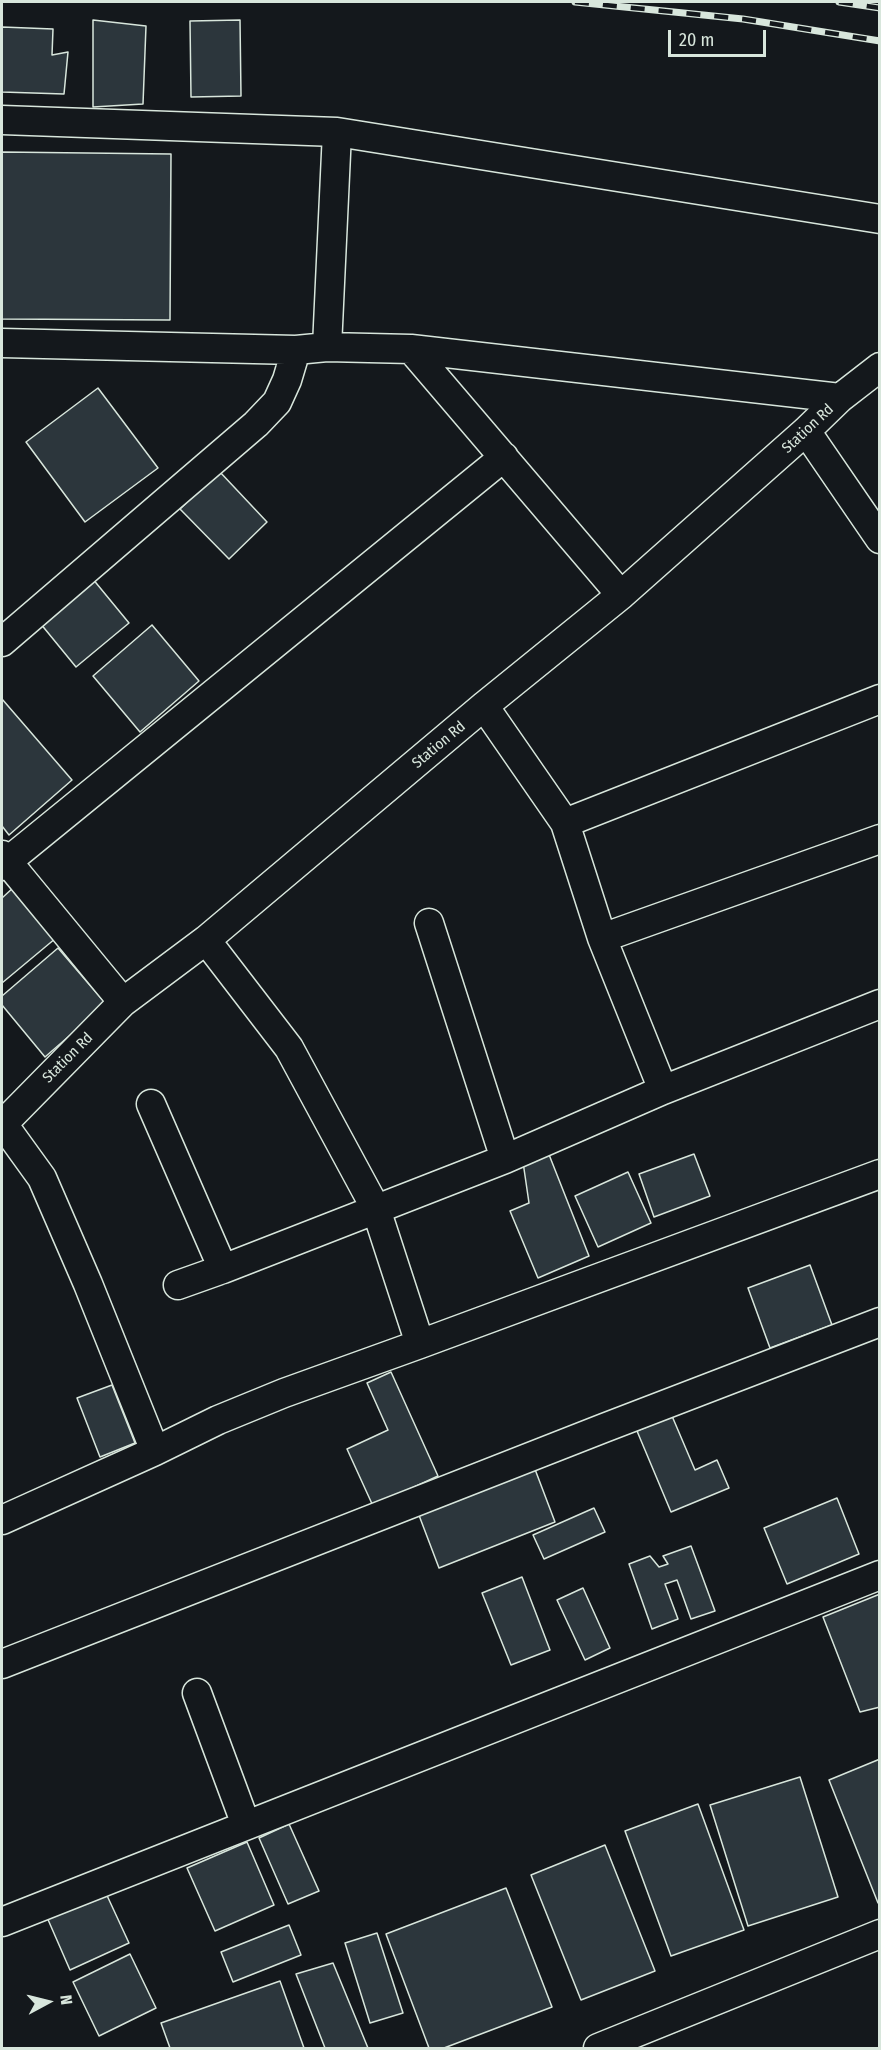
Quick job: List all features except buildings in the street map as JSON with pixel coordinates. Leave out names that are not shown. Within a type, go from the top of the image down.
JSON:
[{"type":"street","points":[[2,120],[337,132],[879,219]]},
{"type":"street","points":[[327,347],[337,132]]},
{"type":"street","points":[[2,343],[296,350],[327,347],[411,349],[840,398]]},
{"type":"street","points":[[411,349],[621,595]]},
{"type":"street","points":[[2,642],[256,424],[277,402],[287,380],[296,350]]},
{"type":"street","name":"Station Rd","points":[[2,1125],[123,1002],[206,940],[484,706],[621,595],[840,398],[879,367]]},
{"type":"street","points":[[806,431],[879,538]]},
{"type":"street","points":[[123,1002],[3,861],[504,457]]},
{"type":"street","points":[[565,823],[879,699]]},
{"type":"street","points":[[484,706],[565,823],[602,938],[663,1090]]},
{"type":"street","points":[[602,938],[879,839]]},
{"type":"street","points":[[429,923],[505,1159]]},
{"type":"street","points":[[206,940],[289,1048],[376,1209],[420,1344]]},
{"type":"street","points":[[178,1285],[505,1159],[663,1090],[879,1004]]},
{"type":"street","points":[[151,1104],[223,1269]]},
{"type":"street","points":[[2,1125],[42,1178],[88,1284],[155,1451]]},
{"type":"street","points":[[3,1515],[155,1451],[218,1420],[284,1393],[879,1174]]},
{"type":"street","points":[[2,1664],[879,1323]]},
{"type":"street","points":[[2,1922],[879,1575]]},
{"type":"street","points":[[197,1693],[246,1825]]},
{"type":"street","points":[[598,2049],[879,1934]]},
{"type":"railway","points":[[575,2],[743,19],[880,41]]},
{"type":"railway","points":[[839,2],[880,8]]}]
